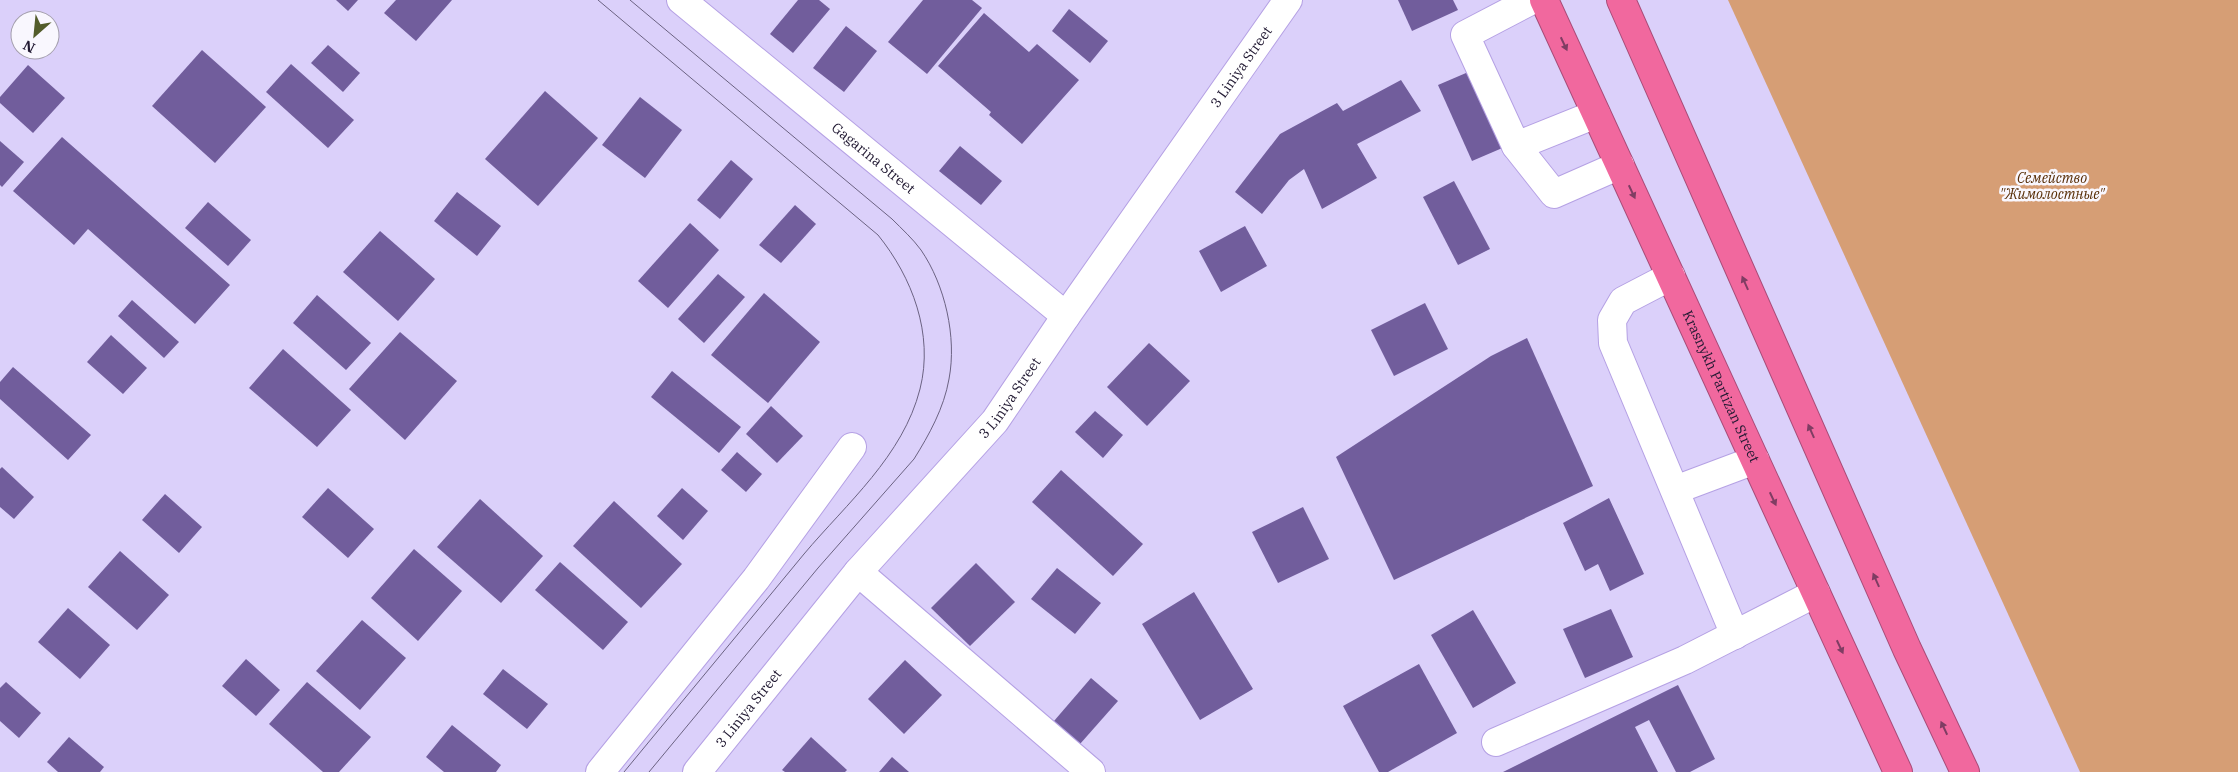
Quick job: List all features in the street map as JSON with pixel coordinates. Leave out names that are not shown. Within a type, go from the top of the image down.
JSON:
[{"type":"highway","name":"Krasnykh Partizan Street","points":[[1544,0],[1898,772]]},
{"type":"highway","points":[[1621,0],[1906,649],[1965,772]]},
{"type":"street","name":"Gagarina Street","points":[[681,0],[1066,316]]},
{"type":"street","name":"3 Liniya Street","points":[[697,772],[858,572],[995,421],[1066,316],[1288,0]]},
{"type":"street","points":[[1532,0],[1465,35],[1516,146],[1554,194],[1620,165]]},
{"type":"street","points":[[1516,146],[1596,114]]},
{"type":"street","points":[[1671,276],[1623,301],[1612,320],[1613,343],[1735,635]]},
{"type":"street","points":[[600,772],[756,579],[852,447]]},
{"type":"street","points":[[1675,490],[1755,460]]},
{"type":"street","points":[[858,572],[1090,772]]},
{"type":"street","points":[[1496,742],[1684,660],[1816,594]]},
{"type":"green space","name":"Семейство \"Жимолостные\"","points":[[1728,0],[2238,0],[2238,772],[2080,772]]},
{"type":"building","points":[[336,0],[358,0],[348,11]]},
{"type":"building","points":[[396,0],[452,0],[416,41],[384,13]]},
{"type":"building","points":[[798,0],[819,0],[830,9],[793,53],[770,34]]},
{"type":"building","points":[[923,0],[972,0],[982,8],[927,74],[888,42]]},
{"type":"building","points":[[1398,0],[1453,0],[1458,10],[1412,31]]},
{"type":"building","points":[[1069,9],[1108,41],[1090,63],[1052,31]]},
{"type":"building","points":[[984,13],[1029,52],[1037,44],[1079,80],[1022,144],[989,115],[991,112],[938,66]]},
{"type":"building","points":[[846,26],[877,51],[844,92],[813,68]]},
{"type":"building","points":[[328,45],[360,73],[343,92],[311,63]]},
{"type":"building","points":[[202,50],[266,107],[215,163],[152,106]]},
{"type":"building","points":[[291,64],[354,120],[328,148],[266,92]]},
{"type":"building","points":[[28,65],[65,98],[33,133],[0,103],[0,97]]},
{"type":"building","points":[[1473,70],[1507,146],[1472,161],[1438,85]]},
{"type":"building","points":[[1401,80],[1421,111],[1357,144],[1377,178],[1322,209],[1304,169],[1289,180],[1262,214],[1235,192],[1280,134],[1337,103],[1343,111]]},
{"type":"building","points":[[545,91],[598,138],[538,206],[485,159]]},
{"type":"building","points":[[640,97],[682,130],[645,178],[602,145]]},
{"type":"building","points":[[62,137],[230,285],[195,324],[88,229],[74,245],[13,191]]},
{"type":"building","points":[[0,141],[24,162],[2,187],[0,185]]},
{"type":"building","points":[[960,146],[1002,181],[981,205],[939,171]]},
{"type":"building","points":[[731,160],[753,179],[720,219],[697,200]]},
{"type":"building","points":[[1454,181],[1490,249],[1458,265],[1423,197]]},
{"type":"building","points":[[457,192],[501,226],[477,256],[434,221]]},
{"type":"building","points":[[208,202],[251,240],[228,266],[185,228]]},
{"type":"building","points":[[795,205],[816,224],[781,263],[759,245]]},
{"type":"building","points":[[690,223],[719,250],[668,308],[638,281]]},
{"type":"building","points":[[1245,226],[1267,266],[1221,292],[1199,251]]},
{"type":"building","points":[[380,231],[435,279],[398,321],[343,272]]},
{"type":"building","points":[[718,274],[745,297],[704,343],[678,319]]},
{"type":"building","points":[[764,293],[820,342],[768,403],[711,355]]},
{"type":"building","points":[[317,295],[371,343],[346,370],[293,323]]},
{"type":"building","points":[[132,300],[179,342],[164,358],[118,316]]},
{"type":"building","points":[[1425,303],[1448,349],[1394,376],[1371,330]]},
{"type":"building","points":[[400,332],[457,381],[405,440],[349,389]]},
{"type":"building","points":[[111,335],[147,368],[123,394],[87,362]]},
{"type":"building","points":[[1527,338],[1593,486],[1394,580],[1336,457],[1491,356]]},
{"type":"building","points":[[1149,343],[1190,381],[1147,426],[1107,387]]},
{"type":"building","points":[[283,349],[351,410],[317,447],[249,388]]},
{"type":"building","points":[[13,367],[91,435],[68,460],[0,399],[0,382]]},
{"type":"building","points":[[672,371],[741,427],[719,453],[651,397]]},
{"type":"building","points":[[771,406],[803,436],[777,463],[746,434]]},
{"type":"building","points":[[1095,411],[1123,435],[1103,458],[1075,432]]},
{"type":"building","points":[[737,452],[762,474],[746,492],[721,470]]},
{"type":"building","points":[[2,467],[34,497],[14,519],[0,507],[0,469]]},
{"type":"building","points":[[1061,470],[1143,544],[1113,576],[1032,502]]},
{"type":"building","points":[[328,488],[374,529],[348,558],[302,517]]},
{"type":"building","points":[[682,488],[708,511],[683,540],[657,516]]},
{"type":"building","points":[[165,494],[202,527],[179,553],[142,520]]},
{"type":"building","points":[[1609,498],[1644,574],[1610,591],[1598,564],[1585,571],[1563,523]]},
{"type":"building","points":[[480,499],[543,556],[501,603],[437,547]]},
{"type":"building","points":[[614,501],[682,564],[641,608],[573,546]]},
{"type":"building","points":[[1303,507],[1329,559],[1278,583],[1252,532]]},
{"type":"building","points":[[414,549],[462,591],[418,641],[371,598]]},
{"type":"building","points":[[120,551],[169,595],[137,630],[88,587]]},
{"type":"building","points":[[560,562],[628,622],[603,650],[535,590]]},
{"type":"building","points":[[976,563],[1015,602],[970,646],[931,608]]},
{"type":"building","points":[[1057,568],[1101,603],[1075,634],[1031,599]]},
{"type":"building","points":[[1194,592],[1253,689],[1200,720],[1142,624]]},
{"type":"building","points":[[68,608],[110,645],[80,679],[38,642]]},
{"type":"building","points":[[1611,609],[1633,657],[1585,678],[1563,629]]},
{"type":"building","points":[[1473,610],[1516,683],[1473,708],[1431,635]]},
{"type":"building","points":[[362,620],[406,658],[360,710],[316,671]]},
{"type":"building","points":[[246,659],[280,690],[256,716],[222,686]]},
{"type":"building","points":[[905,660],[942,695],[904,734],[868,699]]},
{"type":"building","points":[[1419,664],[1457,733],[1388,772],[1379,772],[1343,706]]},
{"type":"building","points":[[503,669],[548,704],[527,729],[483,694]]},
{"type":"building","points":[[1091,678],[1118,701],[1080,744],[1054,721]]},
{"type":"building","points":[[6,682],[41,713],[19,738],[0,721],[0,688]]},
{"type":"building","points":[[307,682],[371,737],[339,772],[323,772],[269,724]]},
{"type":"building","points":[[1678,685],[1715,759],[1690,772],[1676,772],[1649,720],[1635,727],[1658,772],[1503,772]]},
{"type":"building","points":[[452,725],[501,765],[496,772],[444,772],[426,757]]},
{"type":"building","points":[[69,737],[104,767],[100,772],[58,772],[47,762]]},
{"type":"building","points":[[811,737],[847,770],[845,772],[785,772],[782,770]]},
{"type":"building","points":[[892,757],[909,772],[879,772]]},
{"type":"tram line","points":[[598,0],[878,235],[901,269],[910,288],[922,327],[924,348],[924,368],[920,389],[912,413],[901,436],[887,457],[872,478],[804,554],[624,772]]},
{"type":"tram line","points":[[630,0],[892,219],[911,238],[929,264],[943,295],[950,329],[951,346],[949,379],[944,400],[930,431],[914,459],[818,568],[649,772]]}]
